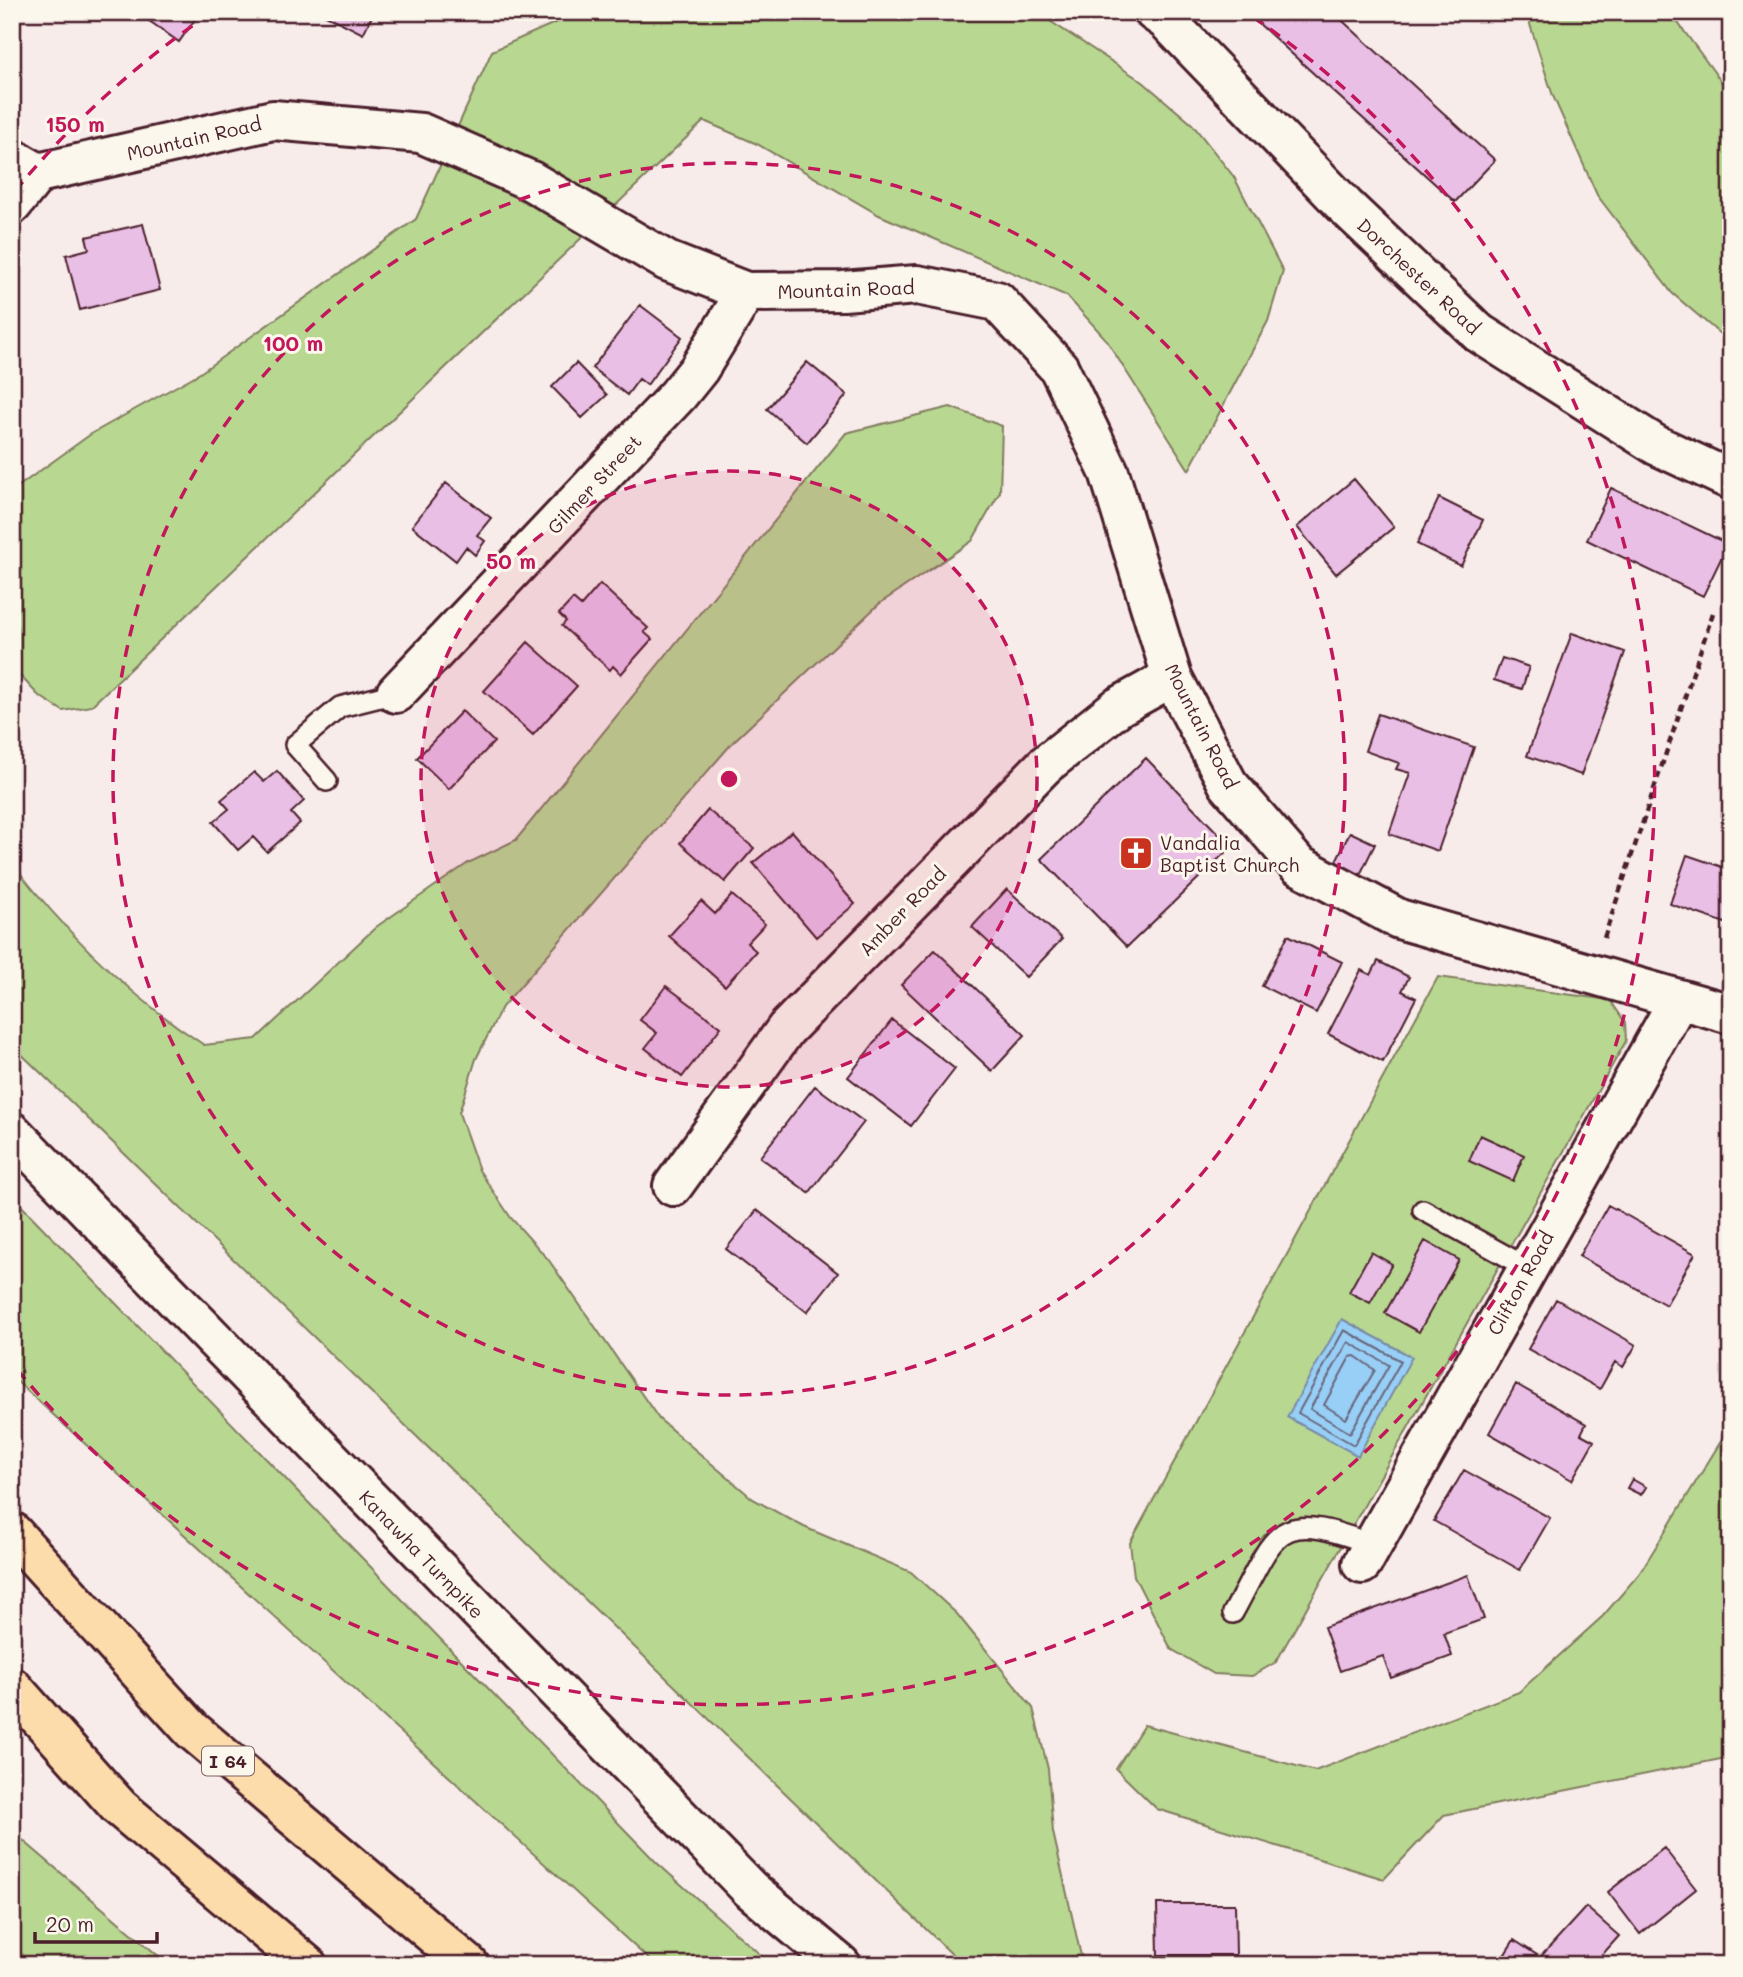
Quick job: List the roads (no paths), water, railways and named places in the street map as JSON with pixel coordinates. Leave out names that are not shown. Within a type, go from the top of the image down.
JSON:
[{"type":"highway","name":"I 64","points":[[12,1532],[191,1730],[469,1965]]},
{"type":"highway","points":[[12,1687],[119,1807],[307,1965]]},
{"type":"street","name":"Dorchester Road","points":[[1154,12],[1167,21],[1346,207],[1479,333],[1656,445],[1731,480]]},
{"type":"street","name":"Mountain Road","points":[[25,166],[273,120],[421,133],[531,181],[667,261],[746,292],[843,291],[917,285],[997,301],[1059,368],[1109,472],[1172,677],[1228,784],[1298,865],[1399,919],[1731,1014]]},
{"type":"street","points":[[12,205],[25,166]]},
{"type":"street","name":"Gilmer Street","points":[[396,693],[678,395],[699,369],[746,292]]},
{"type":"street","name":"Amber Road","points":[[673,1186],[786,1029],[1036,775],[1118,707],[1172,677]]},
{"type":"street","name":"Clifton Road","points":[[1367,1555],[1678,1001]]},
{"type":"street","name":"Kanawha Turnpike","points":[[12,1132],[741,1880],[841,1965]]},
{"type":"lane","points":[[327,781],[295,745],[340,707],[396,693]]},
{"type":"lane","points":[[1423,1210],[1528,1268]]},
{"type":"lane","points":[[1233,1613],[1272,1541],[1286,1529],[1303,1526],[1340,1532],[1367,1555]]},
{"type":"water","points":[[1342,1319],[1412,1357],[1358,1456],[1287,1417]]},
{"type":"place","name":"Vandalia Baptist Church","points":[[1136,853]]}]
